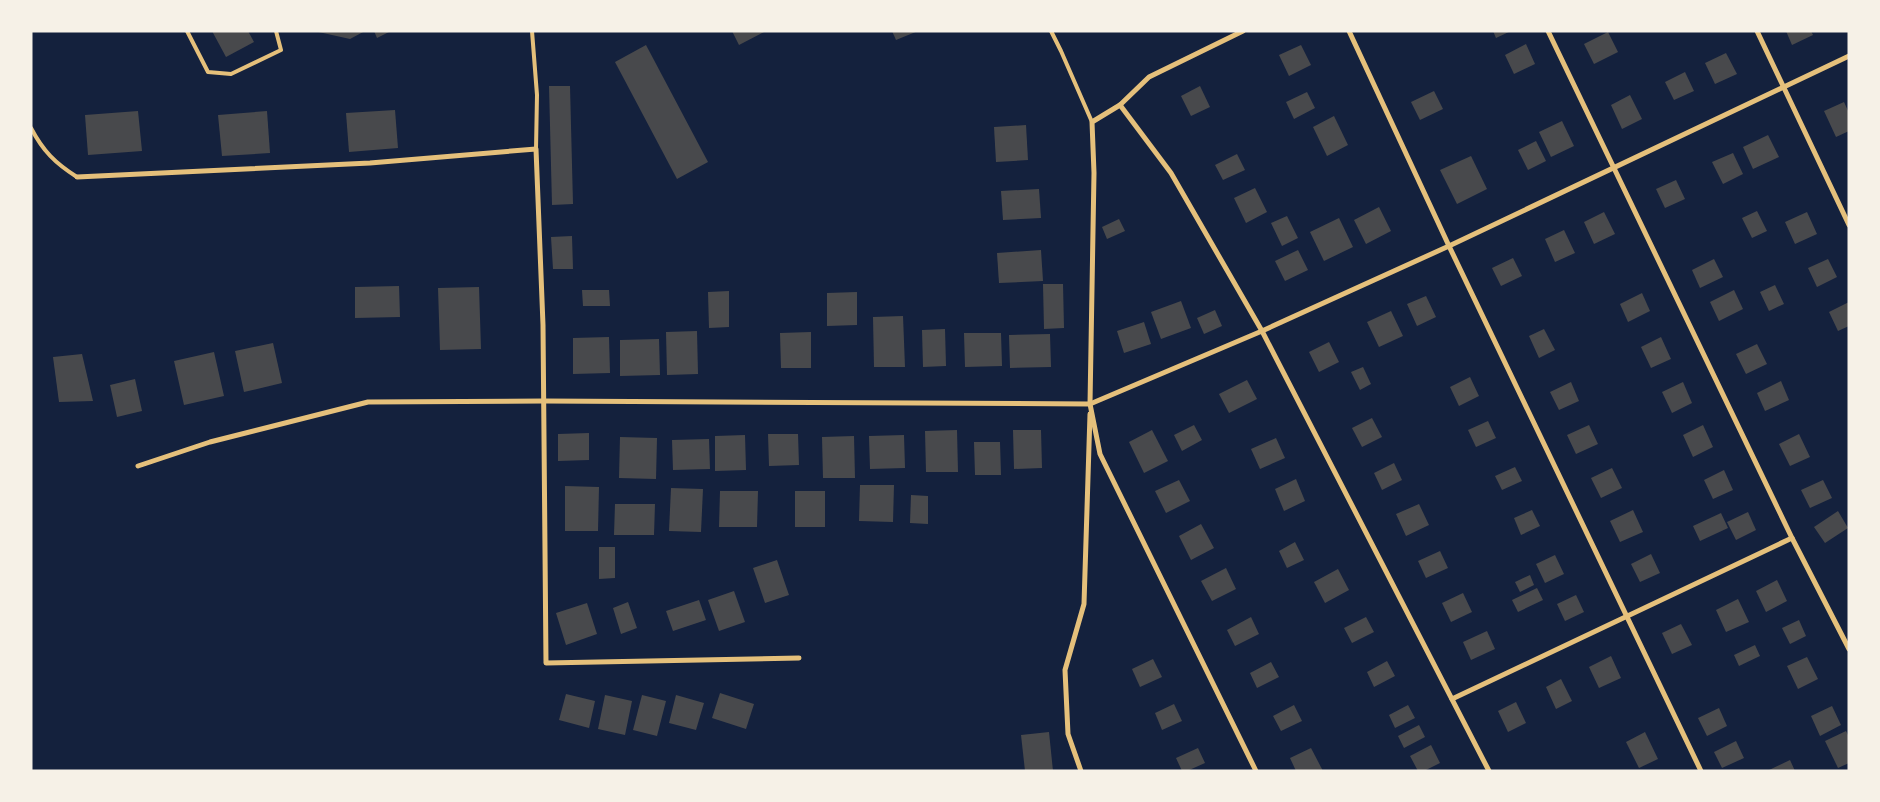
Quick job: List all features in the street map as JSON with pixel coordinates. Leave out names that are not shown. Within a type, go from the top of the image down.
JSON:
[{"type":"street","points":[[1081,771],[1068,734],[1065,670],[1084,604],[1094,173],[1092,122],[1120,105],[1149,77],[1243,31]]},
{"type":"street","points":[[1349,31],[1449,246],[1701,771]]},
{"type":"street","points":[[1548,31],[1792,538],[1849,649]]},
{"type":"street","points":[[1757,31],[1849,225]]},
{"type":"street","points":[[138,466],[210,442],[368,402],[1090,404],[1262,332],[1449,246],[1613,166],[1849,56]]},
{"type":"street","points":[[1120,105],[1171,173],[1262,332],[1489,771]]},
{"type":"street","points":[[77,177],[370,163],[536,149],[544,326],[546,663],[799,658]]},
{"type":"street","points":[[1090,404],[1100,454],[1256,771]]},
{"type":"street","points":[[1452,699],[1792,538]]},
{"type":"lane","points":[[187,31],[208,72],[232,74],[281,50],[276,31]]},
{"type":"lane","points":[[532,31],[537,95],[536,149]]},
{"type":"lane","points":[[1051,31],[1092,122]]},
{"type":"lane","points":[[31,128],[38,141],[57,165],[77,177]]},
{"type":"building","points":[[212,31],[248,31],[254,42],[226,57]]},
{"type":"building","points":[[314,31],[365,31],[350,39]]},
{"type":"building","points":[[374,31],[391,31],[377,38]]},
{"type":"building","points":[[732,31],[766,31],[739,45]]},
{"type":"building","points":[[892,31],[918,31],[896,40]]},
{"type":"building","points":[[1493,31],[1511,31],[1496,38]]},
{"type":"building","points":[[1786,31],[1811,31],[1813,35],[1792,45]]},
{"type":"building","points":[[1608,32],[1618,52],[1594,64],[1584,44]]},
{"type":"building","points":[[1526,44],[1535,64],[1514,74],[1505,55]]},
{"type":"building","points":[[646,45],[708,162],[677,179],[615,62]]},
{"type":"building","points":[[1301,45],[1311,65],[1289,76],[1279,55]]},
{"type":"building","points":[[1726,53],[1737,74],[1715,84],[1705,63]]},
{"type":"building","points":[[1685,72],[1694,91],[1674,100],[1665,82]]},
{"type":"building","points":[[549,86],[570,86],[573,204],[552,205]]},
{"type":"building","points":[[1200,86],[1210,107],[1191,116],[1181,96]]},
{"type":"building","points":[[1434,91],[1443,109],[1420,120],[1411,102]]},
{"type":"building","points":[[1307,92],[1315,108],[1294,119],[1286,102]]},
{"type":"building","points":[[1630,95],[1642,119],[1622,129],[1611,105]]},
{"type":"building","points":[[1844,102],[1849,113],[1849,131],[1836,137],[1824,111]]},
{"type":"building","points":[[395,110],[398,148],[349,152],[346,113]]},
{"type":"building","points":[[138,111],[142,151],[88,155],[85,115]]},
{"type":"building","points":[[267,111],[270,153],[222,156],[218,115]]},
{"type":"building","points":[[1334,116],[1348,145],[1327,156],[1313,127]]},
{"type":"building","points":[[1562,121],[1574,146],[1551,157],[1539,132]]},
{"type":"building","points":[[1026,125],[1028,160],[996,162],[994,127]]},
{"type":"building","points":[[1768,135],[1779,157],[1753,169],[1743,147]]},
{"type":"building","points":[[1536,141],[1546,161],[1528,170],[1518,150]]},
{"type":"building","points":[[1733,153],[1743,174],[1723,184],[1712,162]]},
{"type":"building","points":[[1237,154],[1245,170],[1223,180],[1215,165]]},
{"type":"building","points":[[1471,156],[1487,189],[1457,204],[1440,170]]},
{"type":"building","points":[[1676,180],[1685,199],[1665,208],[1656,189]]},
{"type":"building","points":[[1255,188],[1267,212],[1246,223],[1234,198]]},
{"type":"building","points":[[1039,189],[1041,218],[1003,220],[1001,191]]},
{"type":"building","points":[[1379,207],[1391,231],[1366,244],[1354,220]]},
{"type":"building","points":[[1757,211],[1767,231],[1752,238],[1742,218]]},
{"type":"building","points":[[1604,212],[1615,234],[1594,244],[1584,222]]},
{"type":"building","points":[[1807,212],[1817,234],[1795,244],[1785,222]]},
{"type":"building","points":[[1287,216],[1298,238],[1282,246],[1271,223]]},
{"type":"building","points":[[1339,218],[1353,247],[1324,261],[1310,232]]},
{"type":"building","points":[[1119,219],[1125,231],[1107,239],[1102,227]]},
{"type":"building","points":[[1564,230],[1575,253],[1555,262],[1545,239]]},
{"type":"building","points":[[572,236],[573,269],[553,269],[551,237]]},
{"type":"building","points":[[1041,250],[1043,281],[999,283],[997,253]]},
{"type":"building","points":[[1298,250],[1308,270],[1285,281],[1275,261]]},
{"type":"building","points":[[1513,258],[1522,276],[1501,286],[1492,268]]},
{"type":"building","points":[[1714,259],[1723,277],[1700,288],[1692,270]]},
{"type":"building","points":[[1828,259],[1837,277],[1817,287],[1808,268]]},
{"type":"building","points":[[1043,284],[1063,284],[1064,328],[1044,329]]},
{"type":"building","points":[[1775,285],[1784,304],[1769,311],[1760,292]]},
{"type":"building","points":[[399,286],[400,317],[355,318],[355,287]]},
{"type":"building","points":[[479,287],[481,349],[440,350],[438,288]]},
{"type":"building","points":[[582,290],[609,290],[610,306],[583,306]]},
{"type":"building","points":[[1734,290],[1743,309],[1719,321],[1710,302]]},
{"type":"building","points":[[729,291],[729,327],[709,328],[708,292]]},
{"type":"building","points":[[857,292],[857,325],[827,326],[827,293]]},
{"type":"building","points":[[1642,293],[1650,311],[1628,322],[1620,304]]},
{"type":"building","points":[[1426,296],[1436,317],[1417,326],[1407,304]]},
{"type":"building","points":[[1181,301],[1191,328],[1161,339],[1151,312]]},
{"type":"building","points":[[1849,302],[1849,326],[1838,331],[1829,312]]},
{"type":"building","points":[[1215,310],[1222,326],[1204,334],[1197,318]]},
{"type":"building","points":[[1391,311],[1403,336],[1379,347],[1367,322]]},
{"type":"building","points":[[903,316],[905,367],[874,367],[873,317]]},
{"type":"building","points":[[1144,322],[1151,344],[1124,353],[1117,331]]},
{"type":"building","points":[[945,329],[946,366],[923,367],[922,330]]},
{"type":"building","points":[[1544,329],[1555,350],[1539,358],[1529,336]]},
{"type":"building","points":[[697,331],[698,374],[667,375],[666,332]]},
{"type":"building","points":[[811,332],[811,368],[781,368],[780,333]]},
{"type":"building","points":[[964,333],[1001,333],[1002,366],[965,367]]},
{"type":"building","points":[[1050,334],[1051,367],[1010,368],[1009,335]]},
{"type":"building","points":[[609,337],[610,373],[573,374],[573,338]]},
{"type":"building","points":[[1661,337],[1671,359],[1651,368],[1641,347]]},
{"type":"building","points":[[659,339],[660,375],[620,376],[620,340]]},
{"type":"building","points":[[1329,342],[1339,362],[1319,372],[1309,352]]},
{"type":"building","points":[[273,343],[282,383],[244,392],[235,351]]},
{"type":"building","points":[[1757,344],[1767,364],[1746,374],[1736,354]]},
{"type":"building","points":[[214,352],[224,396],[184,405],[174,361]]},
{"type":"building","points":[[82,354],[93,401],[59,402],[53,357]]},
{"type":"building","points":[[1363,367],[1371,384],[1360,390],[1351,372]]},
{"type":"building","points":[[1470,377],[1479,396],[1459,406],[1450,387]]},
{"type":"building","points":[[135,379],[142,411],[117,417],[110,385]]},
{"type":"building","points":[[1247,380],[1257,399],[1229,413],[1219,394]]},
{"type":"building","points":[[1781,381],[1789,400],[1765,411],[1757,393]]},
{"type":"building","points":[[1571,382],[1579,401],[1559,410],[1550,392]]},
{"type":"building","points":[[1683,382],[1692,403],[1672,413],[1662,392]]},
{"type":"building","points":[[1372,418],[1382,437],[1362,447],[1352,428]]},
{"type":"building","points":[[1488,421],[1496,438],[1476,447],[1468,430]]},
{"type":"building","points":[[1194,425],[1202,440],[1182,451],[1174,435]]},
{"type":"building","points":[[1589,425],[1598,444],[1576,454],[1567,435]]},
{"type":"building","points":[[1703,425],[1713,447],[1693,457],[1683,435]]},
{"type":"building","points":[[957,430],[958,472],[926,472],[925,431]]},
{"type":"building","points":[[1013,430],[1041,430],[1042,468],[1014,469]]},
{"type":"building","points":[[1152,430],[1168,461],[1144,473],[1129,442]]},
{"type":"building","points":[[589,433],[589,460],[558,461],[558,434]]},
{"type":"building","points":[[768,434],[798,434],[799,465],[769,466]]},
{"type":"building","points":[[1799,434],[1810,457],[1790,466],[1779,444]]},
{"type":"building","points":[[745,435],[746,470],[715,471],[715,436]]},
{"type":"building","points":[[904,435],[905,468],[870,469],[869,436]]},
{"type":"building","points":[[854,436],[855,478],[823,478],[822,437]]},
{"type":"building","points":[[620,437],[657,438],[656,479],[619,478]]},
{"type":"building","points":[[1276,438],[1285,458],[1260,469],[1251,449]]},
{"type":"building","points":[[709,439],[710,469],[673,470],[672,440]]},
{"type":"building","points":[[974,442],[1000,442],[1001,475],[975,475]]},
{"type":"building","points":[[1394,463],[1402,480],[1382,490],[1374,473]]},
{"type":"building","points":[[1515,467],[1522,481],[1502,490],[1495,476]]},
{"type":"building","points":[[1612,468],[1622,488],[1601,498],[1591,478]]},
{"type":"building","points":[[1724,470],[1733,490],[1713,499],[1704,480]]},
{"type":"building","points":[[1296,479],[1305,501],[1284,511],[1275,489]]},
{"type":"building","points":[[1179,480],[1190,501],[1166,513],[1155,491]]},
{"type":"building","points":[[1823,480],[1832,498],[1810,508],[1801,490]]},
{"type":"building","points":[[860,485],[894,485],[893,522],[859,521]]},
{"type":"building","points":[[565,486],[599,487],[598,531],[565,531]]},
{"type":"building","points":[[671,488],[703,489],[701,532],[669,531]]},
{"type":"building","points":[[720,491],[758,491],[757,527],[719,527]]},
{"type":"building","points":[[795,491],[825,491],[825,527],[795,527]]},
{"type":"building","points":[[911,495],[928,496],[928,524],[910,523]]},
{"type":"building","points":[[615,504],[655,504],[654,535],[614,535]]},
{"type":"building","points":[[1419,504],[1429,525],[1406,536],[1396,514]]},
{"type":"building","points":[[1532,510],[1540,526],[1521,535],[1514,518]]},
{"type":"building","points":[[1633,510],[1643,532],[1620,542],[1610,521]]},
{"type":"building","points":[[1838,511],[1848,528],[1825,543],[1814,527]]},
{"type":"building","points":[[1748,512],[1756,530],[1736,540],[1727,522]]},
{"type":"building","points":[[1721,513],[1728,528],[1700,541],[1693,526]]},
{"type":"building","points":[[1201,524],[1214,548],[1191,560],[1179,536]]},
{"type":"building","points":[[1295,542],[1304,560],[1287,568],[1279,551]]},
{"type":"building","points":[[599,547],[615,547],[615,578],[599,579]]},
{"type":"building","points":[[1440,551],[1448,568],[1426,578],[1418,561]]},
{"type":"building","points":[[1651,554],[1660,573],[1640,582],[1631,564]]},
{"type":"building","points":[[1555,555],[1564,574],[1545,583],[1536,564]]},
{"type":"building","points":[[777,560],[789,595],[765,603],[753,568]]},
{"type":"building","points":[[1226,568],[1236,589],[1212,601],[1201,581]]},
{"type":"building","points":[[1338,569],[1349,590],[1325,603],[1314,582]]},
{"type":"building","points":[[1530,575],[1534,585],[1520,592],[1515,582]]},
{"type":"building","points":[[1777,580],[1787,601],[1766,612],[1756,591]]},
{"type":"building","points":[[1537,588],[1543,600],[1518,612],[1512,600]]},
{"type":"building","points":[[734,591],[745,622],[719,631],[708,600]]},
{"type":"building","points":[[1463,593],[1472,612],[1451,622],[1442,603]]},
{"type":"building","points":[[1576,595],[1584,612],[1565,621],[1557,604]]},
{"type":"building","points":[[1738,599],[1749,622],[1726,632],[1716,610]]},
{"type":"building","points":[[699,600],[706,620],[673,631],[666,611]]},
{"type":"building","points":[[628,602],[637,628],[621,634],[613,608]]},
{"type":"building","points":[[587,603],[597,634],[566,645],[556,613]]},
{"type":"building","points":[[1251,617],[1259,634],[1235,646],[1227,630]]},
{"type":"building","points":[[1366,617],[1374,632],[1352,643],[1344,628]]},
{"type":"building","points":[[1799,620],[1806,636],[1790,644],[1782,628]]},
{"type":"building","points":[[1681,624],[1692,645],[1672,654],[1662,633]]},
{"type":"building","points":[[1487,631],[1495,649],[1471,660],[1463,642]]},
{"type":"building","points":[[1755,645],[1760,656],[1739,666],[1734,655]]},
{"type":"building","points":[[1611,656],[1621,678],[1599,688],[1589,667]]},
{"type":"building","points":[[1807,657],[1818,679],[1798,689],[1787,666]]},
{"type":"building","points":[[1153,659],[1162,677],[1140,687],[1132,669]]},
{"type":"building","points":[[1387,661],[1395,676],[1374,687],[1367,672]]},
{"type":"building","points":[[1271,662],[1279,677],[1257,688],[1250,673]]},
{"type":"building","points":[[1561,679],[1572,701],[1556,709],[1546,687]]},
{"type":"building","points":[[720,693],[754,704],[746,729],[712,718]]},
{"type":"building","points":[[566,694],[595,701],[589,728],[559,720]]},
{"type":"building","points":[[605,695],[632,701],[625,735],[598,729]]},
{"type":"building","points":[[642,695],[666,701],[657,736],[633,730]]},
{"type":"building","points":[[676,695],[704,703],[696,730],[669,723]]},
{"type":"building","points":[[1516,702],[1526,723],[1508,732],[1498,711]]},
{"type":"building","points":[[1174,704],[1182,721],[1162,730],[1155,713]]},
{"type":"building","points":[[1294,705],[1302,721],[1281,731],[1273,716]]},
{"type":"building","points":[[1408,705],[1415,718],[1395,728],[1389,715]]},
{"type":"building","points":[[1832,706],[1841,725],[1820,736],[1811,716]]},
{"type":"building","points":[[1719,708],[1727,726],[1707,736],[1698,718]]},
{"type":"building","points":[[1419,725],[1425,737],[1404,748],[1398,736]]},
{"type":"building","points":[[1846,731],[1849,737],[1849,763],[1838,768],[1825,741]]},
{"type":"building","points":[[1049,732],[1053,771],[1025,771],[1021,735]]},
{"type":"building","points":[[1645,732],[1658,759],[1639,768],[1626,742]]},
{"type":"building","points":[[1736,741],[1744,758],[1722,768],[1714,752]]},
{"type":"building","points":[[1431,745],[1440,763],[1424,771],[1418,771],[1410,756]]},
{"type":"building","points":[[1198,748],[1205,763],[1187,771],[1182,771],[1176,758]]},
{"type":"building","points":[[1311,748],[1323,771],[1296,771],[1290,758]]},
{"type":"building","points":[[1790,760],[1795,771],[1767,771]]}]
